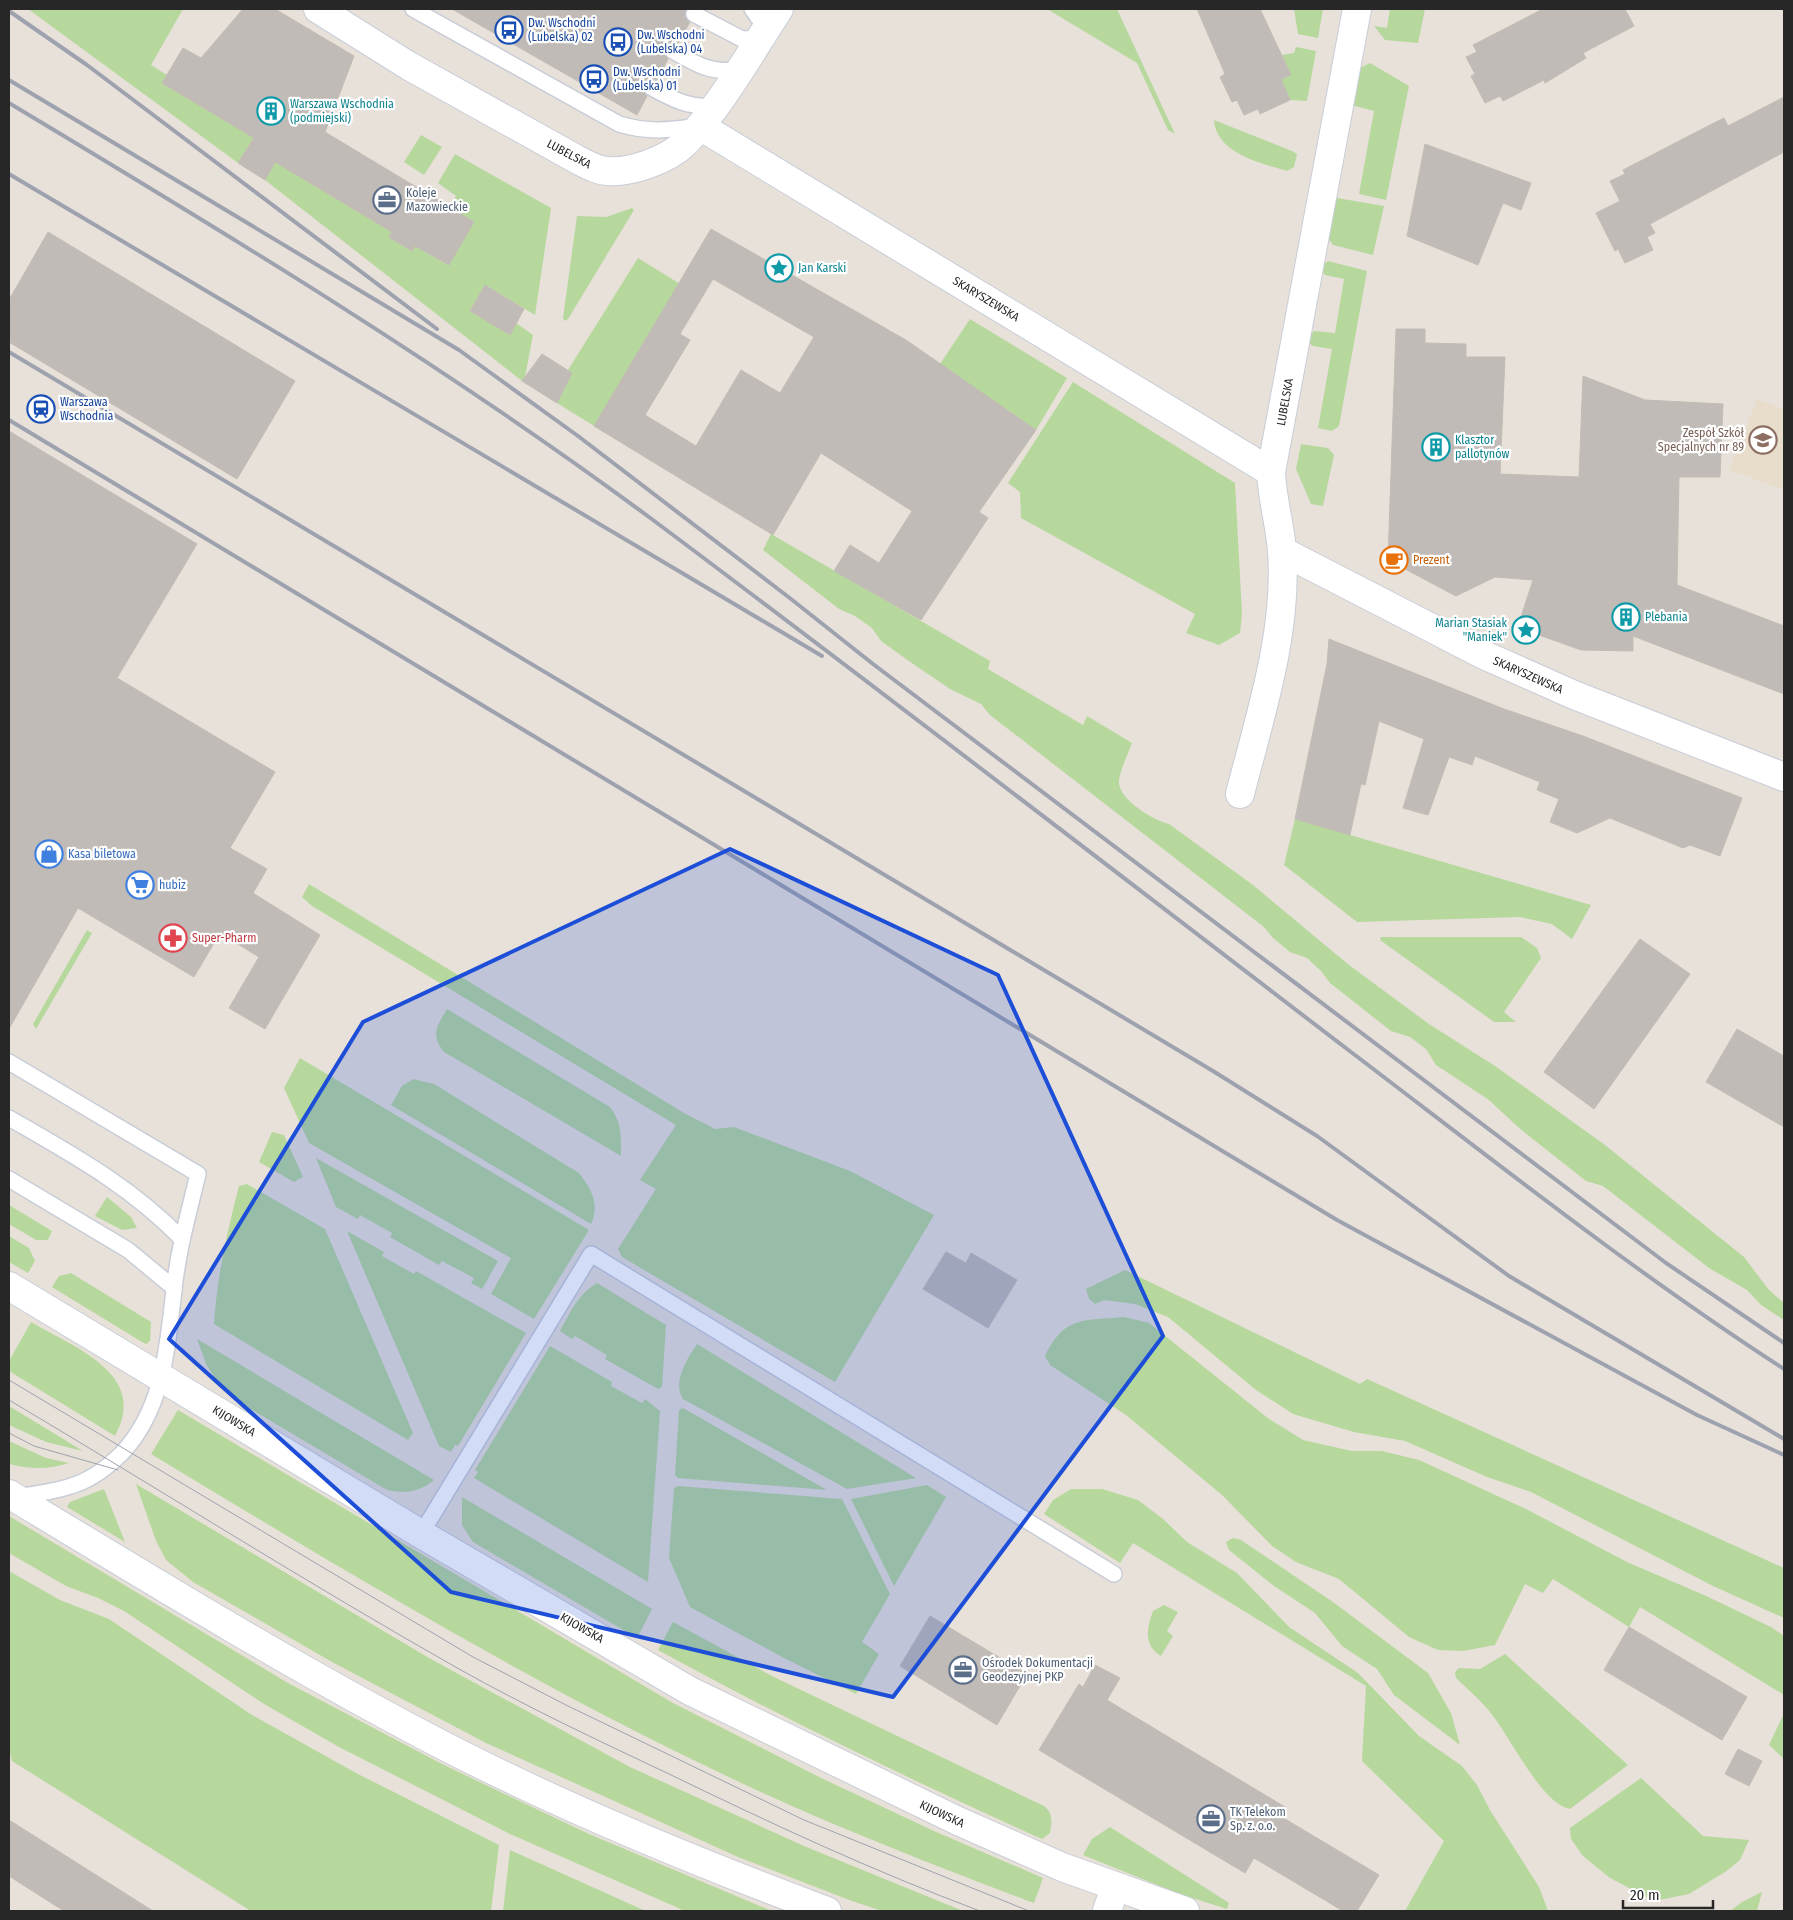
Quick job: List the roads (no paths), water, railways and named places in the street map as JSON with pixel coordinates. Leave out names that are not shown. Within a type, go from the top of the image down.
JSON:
[{"type":"street","name":"LUBELSKA","points":[[318,9],[409,66],[595,168],[620,170],[653,162],[683,145],[707,116],[739,70],[764,21]]},
{"type":"street","name":"LUBELSKA","points":[[1240,794],[1280,626],[1282,551],[1272,494],[1271,472],[1356,9]]},
{"type":"street","name":"SKARYSZEWSKA","points":[[707,116],[835,207],[1271,472]]},
{"type":"street","name":"SKARYSZEWSKA","points":[[1282,551],[1484,655],[1574,695],[1784,777]]},
{"type":"street","name":"KIJOWSKA","points":[[9,1286],[421,1534],[690,1691],[958,1822],[1062,1867],[1111,1899],[1185,1911]]},
{"type":"street","points":[[11,1496],[339,1690],[427,1737],[525,1785],[648,1841],[827,1911]]},
{"type":"lane","points":[[413,9],[619,124],[647,131],[707,116]]},
{"type":"lane","points":[[694,14],[742,39],[764,21]]},
{"type":"lane","points":[[673,51],[709,70],[721,72],[739,70]]},
{"type":"lane","points":[[652,88],[684,104],[697,107],[707,116]]},
{"type":"lane","points":[[9,1062],[198,1174],[182,1239],[174,1288],[169,1343],[161,1378],[145,1423],[137,1436],[108,1466],[72,1486],[11,1496]]},
{"type":"lane","points":[[9,1118],[105,1174],[159,1216],[182,1239]]},
{"type":"lane","points":[[9,1179],[128,1250],[174,1288]]},
{"type":"lane","points":[[421,1534],[591,1254],[1114,1574]]},
{"type":"tram line","points":[[9,1380],[473,1657],[566,1705],[804,1820],[1029,1911]]},
{"type":"tram line","points":[[9,1400],[346,1603],[510,1697],[783,1828],[900,1880],[980,1911]]},
{"type":"tram line","points":[[9,1433],[34,1446],[118,1470]]},
{"type":"railway","points":[[9,11],[87,65],[437,329]]},
{"type":"railway","points":[[9,80],[459,350],[578,436],[873,664],[1666,1263],[1784,1343]]},
{"type":"railway","points":[[9,103],[173,202],[336,304],[417,356],[575,464],[653,520],[828,652],[1565,1215],[1673,1294],[1784,1369]]},
{"type":"railway","points":[[9,174],[822,656]]},
{"type":"railway","points":[[9,352],[1213,1071],[1317,1136],[1509,1276],[1784,1439]]},
{"type":"railway","points":[[9,420],[1337,1220],[1697,1415],[1784,1455]]},
{"type":"place","name":"Dw. Wschodni (Lubelska) 02","points":[[509,30]]},
{"type":"place","name":"Dw. Wschodni (Lubelska) 04","points":[[618,42]]},
{"type":"place","name":"Dw. Wschodni (Lubelska) 01","points":[[594,79]]},
{"type":"place","name":"Warszawa Wschodnia (podmiejski)","points":[[271,111]]},
{"type":"place","name":"Koleje Mazowieckie","points":[[387,200]]},
{"type":"place","name":"Jan Karski","points":[[779,268]]},
{"type":"place","name":"Warszawa Wschodnia","points":[[41,409]]},
{"type":"place","name":"Zespół Szkół Specjalnych nr 89","points":[[1763,440]]},
{"type":"place","name":"Klasztor pallotynów","points":[[1436,447]]},
{"type":"place","name":"Prezent","points":[[1394,560]]},
{"type":"place","name":"Plebania","points":[[1626,617]]},
{"type":"place","name":"Marian Stasiak \"Maniek\"","points":[[1526,630]]},
{"type":"place","name":"Kasa biletowa","points":[[49,854]]},
{"type":"place","name":"hubiz","points":[[140,885]]},
{"type":"place","name":"Super-Pharm","points":[[173,938]]},
{"type":"place","name":"Ośrodek Dokumentacji Geodezyjnej PKP","points":[[963,1670]]},
{"type":"place","name":"TK Telekom Sp. z. o.o.","points":[[1211,1819]]}]
